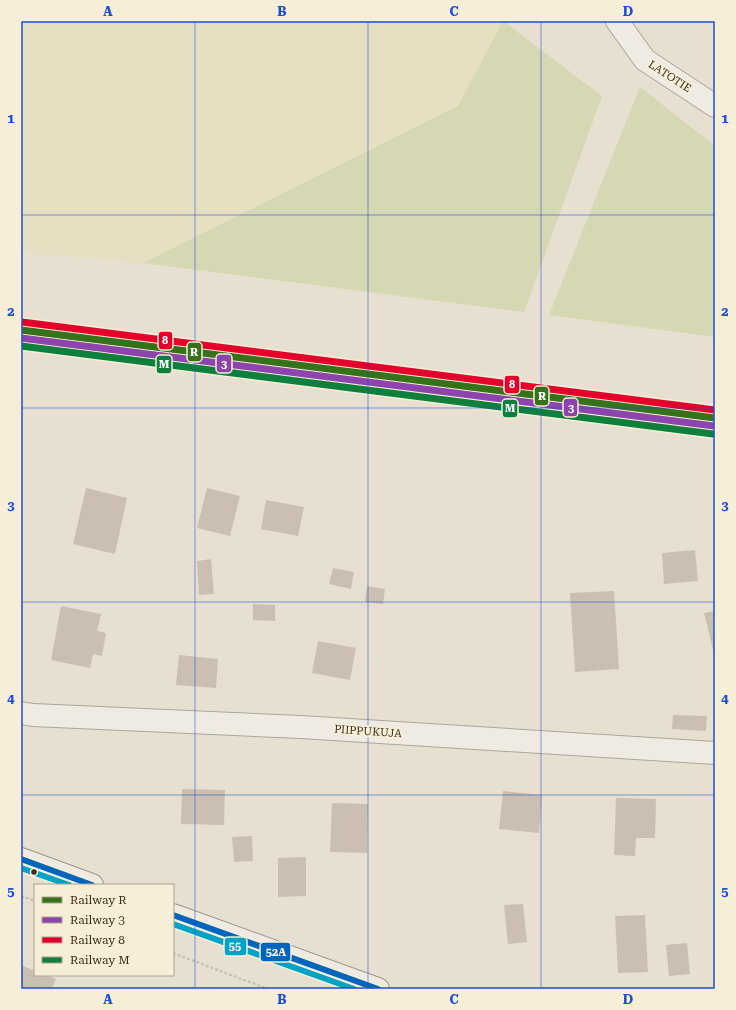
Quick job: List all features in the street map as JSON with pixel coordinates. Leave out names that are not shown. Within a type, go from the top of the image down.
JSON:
[{"type":"street","name":"LATOTIE","points":[[617,21],[645,60],[715,106]]},
{"type":"street","name":"PIIPPUKUJA","points":[[21,713],[33,715],[301,727],[715,753]]},
{"type":"street","points":[[21,859],[89,884]]},
{"type":"street","points":[[174,914],[378,989]]},
{"type":"path","points":[[21,896],[34,901]]},
{"type":"path","points":[[174,953],[268,989]]},
{"type":"shaded area","points":[[503,21],[458,106],[143,263],[21,252],[21,22]]},
{"type":"green space","points":[[503,21],[602,96],[524,312],[143,263],[458,106]]},
{"type":"green space","points":[[640,87],[715,146],[715,337],[549,315]]},
{"type":"building","points":[[86,488],[127,498],[115,554],[73,544]]},
{"type":"building","points":[[207,488],[240,496],[230,536],[197,528]]},
{"type":"building","points":[[266,500],[304,507],[298,536],[261,529]]},
{"type":"building","points":[[695,550],[698,581],[664,584],[662,553]]},
{"type":"building","points":[[211,559],[214,594],[199,595],[197,561]]},
{"type":"building","points":[[333,568],[354,572],[351,589],[329,584]]},
{"type":"building","points":[[367,586],[385,589],[383,604],[365,602]]},
{"type":"building","points":[[614,591],[619,669],[575,672],[570,593]]},
{"type":"building","points":[[253,604],[275,605],[275,621],[253,620]]},
{"type":"building","points":[[61,606],[101,614],[97,631],[106,633],[102,656],[93,654],[90,668],[51,660]]},
{"type":"building","points":[[715,611],[715,654],[714,654],[704,613]]},
{"type":"building","points":[[318,641],[356,648],[350,680],[312,673]]},
{"type":"building","points":[[179,655],[218,659],[216,688],[176,685]]},
{"type":"building","points":[[673,715],[707,716],[706,731],[672,729]]},
{"type":"building","points":[[182,789],[225,790],[224,825],[181,824]]},
{"type":"building","points":[[503,791],[542,795],[539,833],[499,829]]},
{"type":"building","points":[[616,798],[656,799],[655,838],[636,838],[635,856],[614,855]]},
{"type":"building","points":[[332,803],[368,804],[367,853],[330,852]]},
{"type":"building","points":[[252,836],[253,861],[234,862],[232,837]]},
{"type":"building","points":[[306,857],[306,896],[278,897],[278,858]]},
{"type":"building","points":[[523,904],[527,942],[508,944],[504,905]]},
{"type":"building","points":[[645,915],[648,972],[618,973],[615,916]]},
{"type":"building","points":[[687,943],[690,974],[669,976],[666,945]]},
{"type":"building","points":[[21,965],[34,971],[34,976],[48,976],[56,979],[52,989],[21,989]]},
{"type":"rail line","name":"8","points":[[22,322],[715,410]]},
{"type":"rail line","name":"R","points":[[21,330],[715,418]]},
{"type":"rail line","name":"3","points":[[21,338],[714,426]]},
{"type":"rail line","name":"M","points":[[21,346],[713,434]]},
{"type":"transit line","name":"52A","points":[[21,859],[89,884]]},
{"type":"transit line","name":"55","points":[[21,868],[66,884]]},
{"type":"transit line","name":"52A","points":[[174,915],[378,989]]},
{"type":"transit line","name":"55","points":[[174,924],[354,989]]}]
